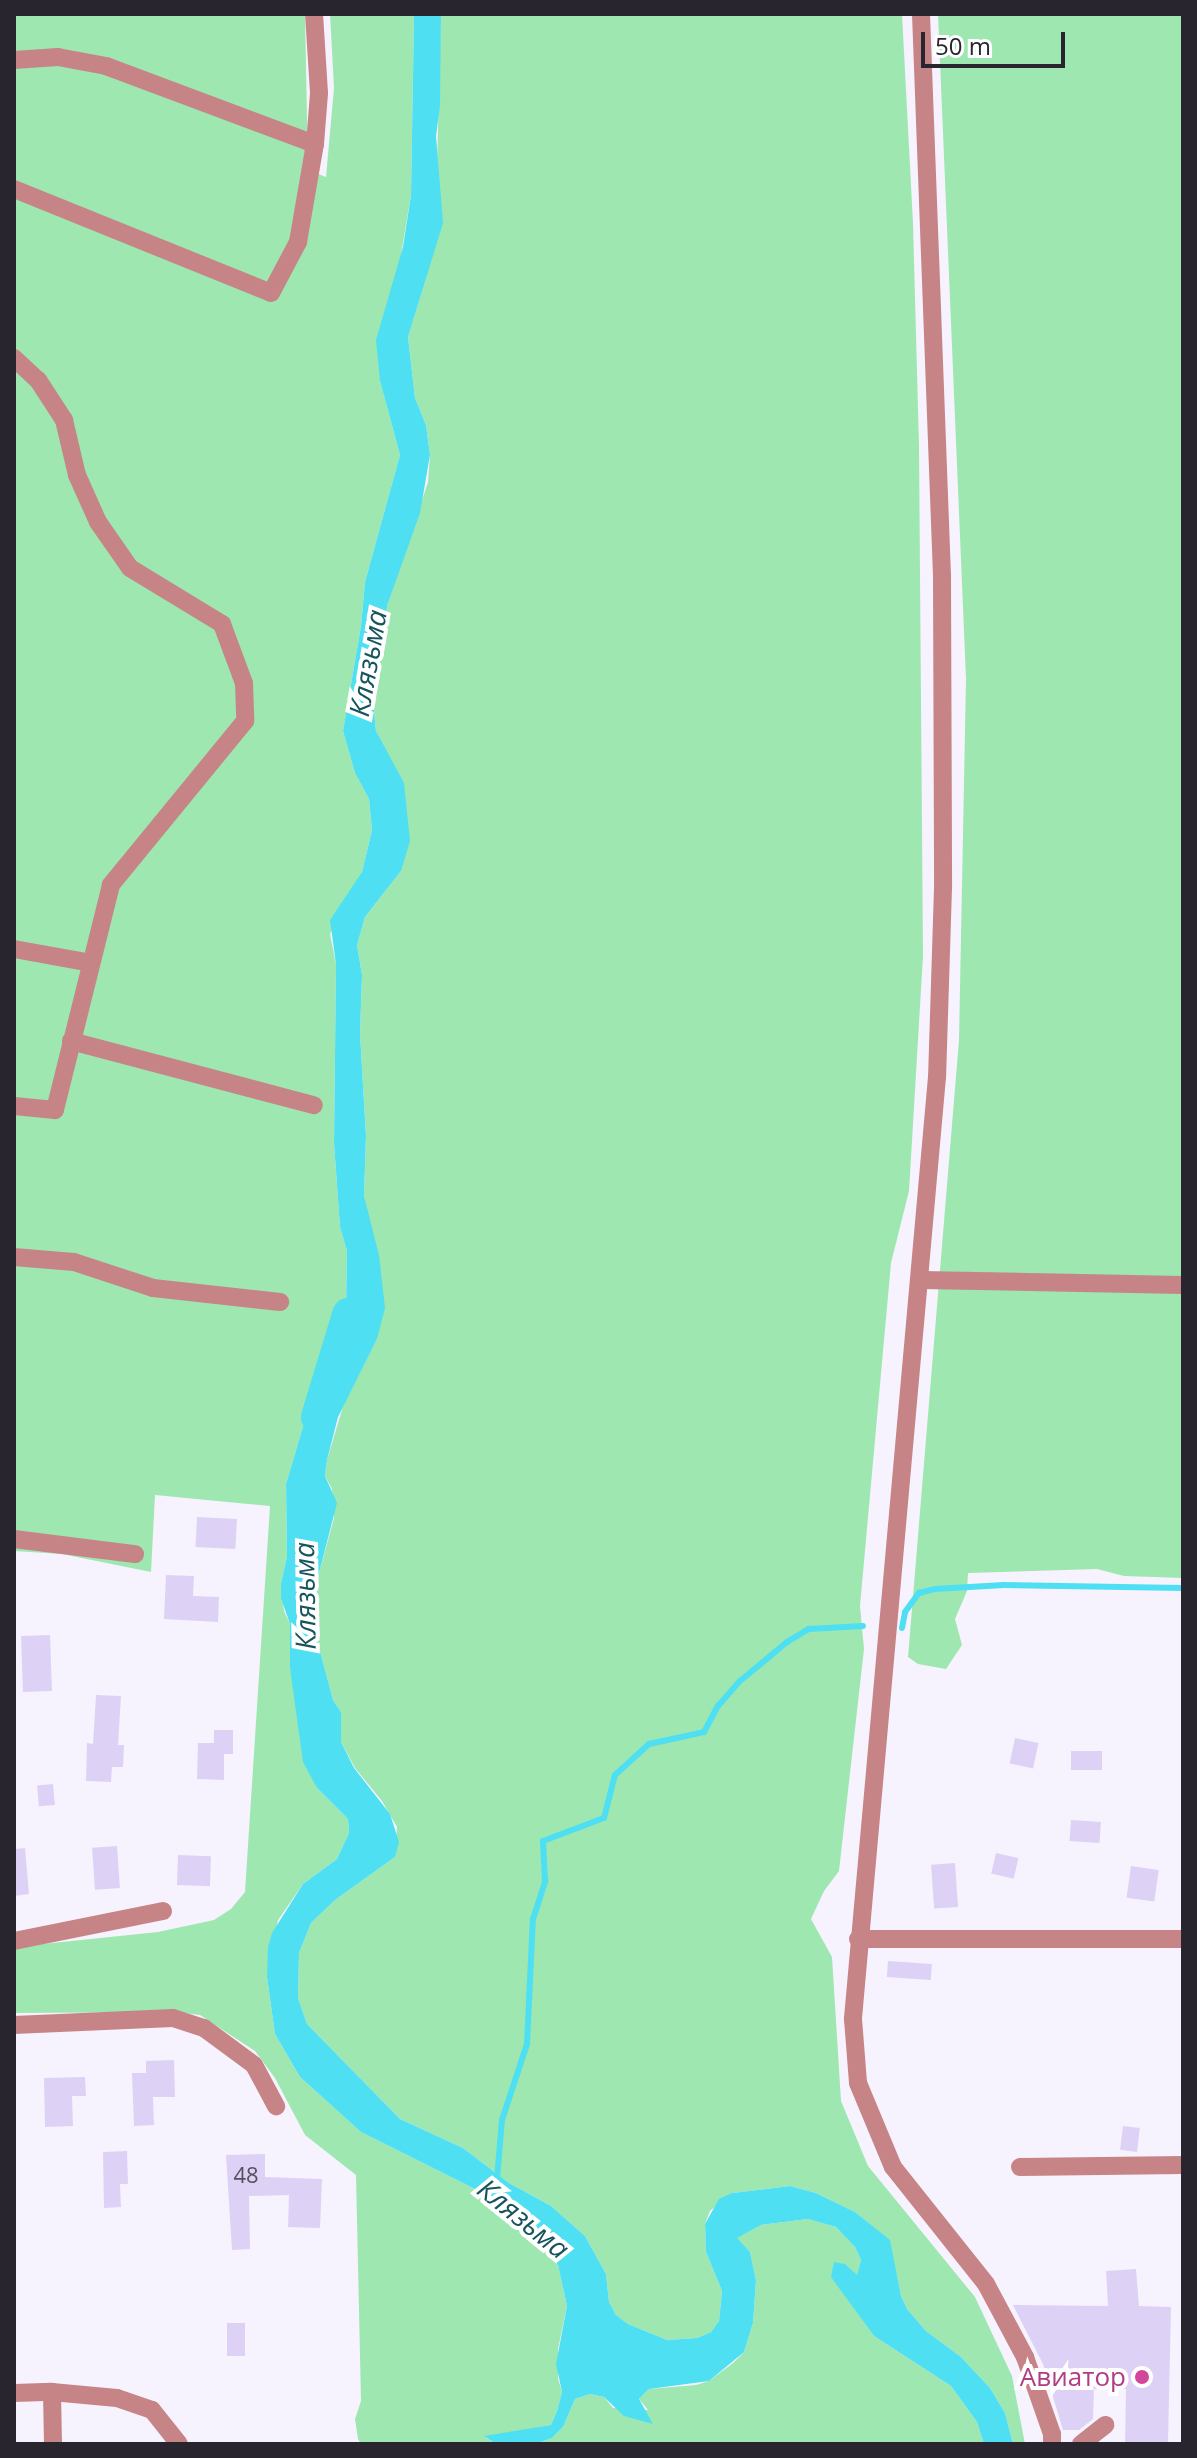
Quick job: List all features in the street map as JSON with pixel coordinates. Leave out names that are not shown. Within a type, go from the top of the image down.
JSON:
[{"type":"street","points":[[14,189],[271,293],[298,242],[315,144],[319,93],[314,14]]},
{"type":"street","points":[[921,14],[942,575],[943,858],[937,1077],[922,1280],[858,1939],[853,2019],[858,2083],[866,2110],[893,2167],[986,2284],[1025,2357],[1052,2434],[1052,2444]]},
{"type":"street","points":[[14,60],[58,57],[106,66],[315,144]]},
{"type":"street","points":[[14,358],[38,380],[64,420],[77,475],[98,522],[130,568],[222,624],[244,683],[245,721],[111,885],[55,1110],[14,1106]]},
{"type":"street","points":[[14,949],[91,963]]},
{"type":"street","points":[[71,1041],[314,1105]]},
{"type":"street","points":[[14,1257],[74,1262],[153,1288],[280,1302]]},
{"type":"street","points":[[922,1280],[1183,1285]]},
{"type":"street","points":[[14,1539],[135,1554]]},
{"type":"street","points":[[14,1941],[163,1911]]},
{"type":"street","points":[[858,1939],[1183,1939]]},
{"type":"street","points":[[14,2025],[118,2019],[173,2018],[183,2021],[204,2028],[254,2065],[276,2106]]},
{"type":"street","points":[[1020,2167],[1183,2165]]},
{"type":"street","points":[[14,2393],[52,2392],[117,2398],[152,2410],[179,2444]]},
{"type":"street","points":[[52,2392],[53,2444]]},
{"type":"street","points":[[1081,2444],[1105,2425]]},
{"type":"green space","points":[[14,14],[305,14],[308,170],[326,177],[334,88],[330,14],[414,14],[411,195],[380,381],[400,455],[365,582],[361,626],[343,731],[355,773],[369,799],[372,830],[362,872],[330,934],[336,964],[334,1143],[340,1227],[347,1251],[346,1309],[336,1364],[307,1413],[286,1484],[287,1556],[281,1584],[284,1611],[290,1624],[290,1668],[317,1788],[348,1819],[349,1833],[337,1859],[303,1884],[278,1920],[267,1977],[275,2034],[300,2077],[361,2132],[477,2190],[529,2231],[558,2265],[567,2306],[558,2349],[558,2379],[562,2392],[557,2411],[551,2425],[485,2437],[496,2444],[361,2444],[355,2419],[361,2401],[356,2175],[305,2135],[275,2078],[255,2051],[200,2015],[176,2012],[14,2013],[14,1947],[158,1932],[214,1920],[231,1909],[245,1892],[270,1506],[155,1495],[151,1572],[62,1554],[14,1551]]},
{"type":"green space","points":[[441,14],[902,14],[913,223],[919,446],[923,956],[909,1191],[891,1263],[860,1606],[864,1649],[839,1871],[824,1891],[811,1919],[832,1957],[841,2101],[868,2166],[975,2297],[1012,2376],[1025,2444],[1013,2444],[1005,2413],[990,2388],[961,2357],[926,2331],[907,2309],[901,2296],[889,2240],[855,2212],[816,2193],[790,2186],[732,2193],[710,2211],[705,2224],[706,2252],[722,2291],[719,2321],[711,2332],[697,2338],[667,2340],[628,2324],[616,2315],[609,2302],[606,2274],[585,2236],[551,2206],[509,2183],[463,2148],[400,2119],[307,2024],[298,1998],[299,1953],[311,1923],[335,1900],[395,1857],[397,1827],[382,1801],[355,1768],[341,1742],[341,1712],[333,1700],[316,1636],[318,1577],[334,1518],[332,1489],[325,1476],[327,1460],[344,1403],[377,1339],[381,1280],[364,1196],[366,1136],[360,1034],[362,975],[357,945],[365,917],[401,871],[388,756],[376,731],[373,701],[385,642],[387,606],[428,482],[430,455],[426,425],[415,398],[408,337],[425,281],[437,164]]},
{"type":"green space","points":[[938,14],[1183,14],[1183,1578],[1124,1576],[1097,1569],[968,1573],[967,1591],[955,1619],[962,1645],[946,1669],[918,1664],[908,1657],[959,1040],[966,679]]},
{"type":"green space","points":[[808,2219],[836,2227],[855,2247],[861,2260],[857,2276],[835,2262],[832,2277],[874,2336],[951,2386],[977,2422],[984,2444],[535,2444],[552,2438],[563,2427],[575,2399],[590,2394],[604,2397],[613,2408],[648,2410],[639,2399],[649,2389],[709,2381],[733,2363],[744,2352],[753,2323],[756,2280],[750,2252],[736,2238],[761,2225]]},
{"type":"water","points":[[414,14],[441,14],[440,106],[436,136],[443,223],[408,337],[415,398],[426,425],[430,455],[420,513],[387,606],[385,642],[373,701],[376,731],[404,783],[410,841],[401,871],[365,917],[357,945],[362,975],[360,1034],[366,1136],[364,1196],[379,1255],[385,1308],[377,1339],[338,1417],[327,1460],[325,1476],[337,1503],[318,1577],[316,1636],[333,1700],[341,1712],[341,1742],[354,1768],[390,1814],[399,1842],[395,1857],[335,1900],[311,1923],[299,1953],[298,1998],[307,2024],[400,2119],[463,2148],[509,2183],[551,2206],[585,2236],[606,2274],[609,2302],[616,2315],[628,2324],[667,2340],[697,2338],[711,2332],[719,2321],[722,2291],[706,2252],[705,2224],[719,2199],[732,2193],[790,2186],[816,2193],[855,2212],[890,2240],[901,2296],[907,2309],[926,2331],[961,2357],[990,2388],[1005,2413],[1013,2444],[984,2444],[977,2422],[951,2386],[874,2336],[831,2277],[834,2262],[845,2264],[857,2275],[861,2260],[855,2247],[836,2227],[808,2219],[761,2225],[737,2238],[750,2252],[756,2280],[753,2323],[744,2352],[709,2381],[649,2389],[639,2399],[653,2424],[624,2416],[604,2397],[590,2394],[575,2399],[563,2427],[552,2438],[535,2444],[496,2444],[484,2436],[551,2425],[557,2411],[562,2392],[556,2364],[567,2306],[558,2265],[529,2231],[477,2190],[361,2132],[300,2077],[275,2034],[267,1977],[272,1933],[303,1884],[337,1859],[349,1833],[348,1819],[317,1788],[303,1762],[290,1668],[290,1624],[281,1598],[281,1584],[287,1556],[286,1484],[307,1413],[336,1364],[346,1309],[347,1251],[340,1227],[334,1143],[336,964],[330,920],[362,872],[372,830],[369,799],[355,773],[343,731],[361,626],[365,582],[400,455],[380,381],[376,340],[403,247],[411,195]]},
{"type":"building","points":[[197,1517],[237,1519],[235,1549],[195,1547]]},
{"type":"building","points":[[166,1575],[194,1576],[193,1596],[219,1597],[218,1622],[164,1619]]},
{"type":"building","points":[[50,1635],[52,1691],[23,1692],[21,1636]]},
{"type":"building","points":[[96,1695],[121,1696],[118,1745],[124,1745],[123,1767],[112,1767],[111,1782],[86,1781],[87,1743],[93,1744]]},
{"type":"building","points":[[214,1730],[233,1730],[233,1754],[224,1754],[224,1780],[197,1779],[198,1743],[214,1743]]},
{"type":"building","points":[[1015,1738],[1038,1743],[1033,1768],[1010,1763]]},
{"type":"building","points":[[1071,1751],[1102,1751],[1102,1770],[1071,1770]]},
{"type":"building","points":[[53,1784],[55,1805],[39,1806],[37,1785]]},
{"type":"building","points":[[1071,1820],[1101,1822],[1099,1843],[1070,1841]]},
{"type":"building","points":[[117,1846],[120,1888],[95,1890],[92,1848]]},
{"type":"building","points":[[25,1848],[29,1894],[14,1896],[14,1849]]},
{"type":"building","points":[[996,1853],[1018,1858],[1014,1879],[991,1873]]},
{"type":"building","points":[[178,1855],[211,1856],[210,1886],[177,1885]]},
{"type":"building","points":[[955,1863],[958,1907],[934,1909],[931,1865]]},
{"type":"building","points":[[1131,1866],[1159,1870],[1154,1902],[1127,1898]]},
{"type":"building","points":[[888,1961],[932,1964],[931,1980],[887,1977]]},
{"type":"building","points":[[174,2060],[175,2097],[153,2097],[154,2125],[134,2126],[132,2073],[146,2073],[146,2061]]},
{"type":"building","points":[[85,2077],[86,2096],[72,2096],[73,2126],[45,2127],[44,2078]]},
{"type":"building","points":[[1123,2126],[1140,2128],[1137,2152],[1120,2150]]},
{"type":"building","points":[[127,2151],[128,2184],[120,2184],[121,2207],[104,2208],[103,2152]]},
{"type":"building","points":[[265,2154],[265,2177],[322,2179],[320,2228],[288,2227],[289,2195],[249,2196],[250,2249],[232,2250],[226,2155]]},
{"type":"building","name":"Авиатор","points":[[1136,2269],[1139,2306],[1171,2307],[1168,2444],[1125,2444],[1126,2389],[1094,2389],[1093,2419],[1079,2430],[1063,2430],[1043,2364],[1013,2305],[1108,2306],[1106,2271]]},
{"type":"building","points":[[227,2323],[245,2323],[245,2356],[227,2356]]},
{"type":"waterway","name":"Клязьма","points":[[318,1417],[349,1315]]},
{"type":"waterway","points":[[902,1628],[905,1612],[919,1593],[935,1589],[1004,1585],[1183,1588]]},
{"type":"waterway","points":[[497,2179],[502,2120],[527,2044],[533,1919],[545,1881],[543,1841],[604,1818],[615,1775],[649,1744],[704,1732],[718,1706],[740,1681],[787,1642],[809,1629],[863,1626]]},
{"type":"place","name":"Авиатор","points":[[1142,2377]]}]
